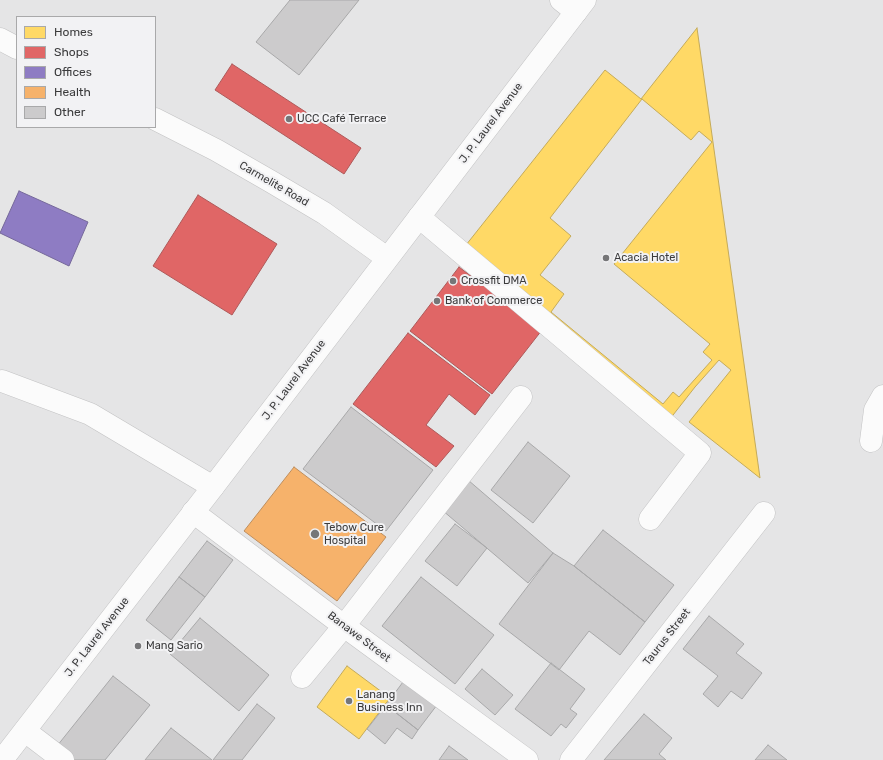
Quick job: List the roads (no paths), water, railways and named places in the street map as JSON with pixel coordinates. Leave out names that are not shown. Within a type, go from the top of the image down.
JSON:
[{"type":"street","name":"J. P. Laurel Avenue","points":[[2,760],[213,487],[387,258],[574,4]]},
{"type":"street","points":[[0,39],[16,47]]},
{"type":"street","name":"Carmelite Road","points":[[156,120],[216,150],[324,213],[387,258]]},
{"type":"street","points":[[418,217],[700,453],[650,519]]},
{"type":"street","points":[[2,381],[90,414],[213,487]]},
{"type":"street","points":[[872,440],[875,410],[883,396]]},
{"type":"street","points":[[302,676],[344,626],[521,397]]},
{"type":"street","name":"Banawe Street","points":[[193,512],[344,626],[527,760]]},
{"type":"street","name":"Taurus Street","points":[[571,760],[764,513]]},
{"type":"street","points":[[25,731],[63,760]]},
{"type":"place","name":"UCC Café Terrace","points":[[289,119]]},
{"type":"place","name":"Acacia Hotel","points":[[606,258]]},
{"type":"place","name":"Crossfit DMA","points":[[453,281]]},
{"type":"place","name":"Bank of Commerce","points":[[437,301]]},
{"type":"place","name":"Tebow Cure Hospital","points":[[315,534]]},
{"type":"place","name":"Mang Sario","points":[[138,646]]},
{"type":"place","name":"Lanang Business Inn","points":[[349,701]]}]
